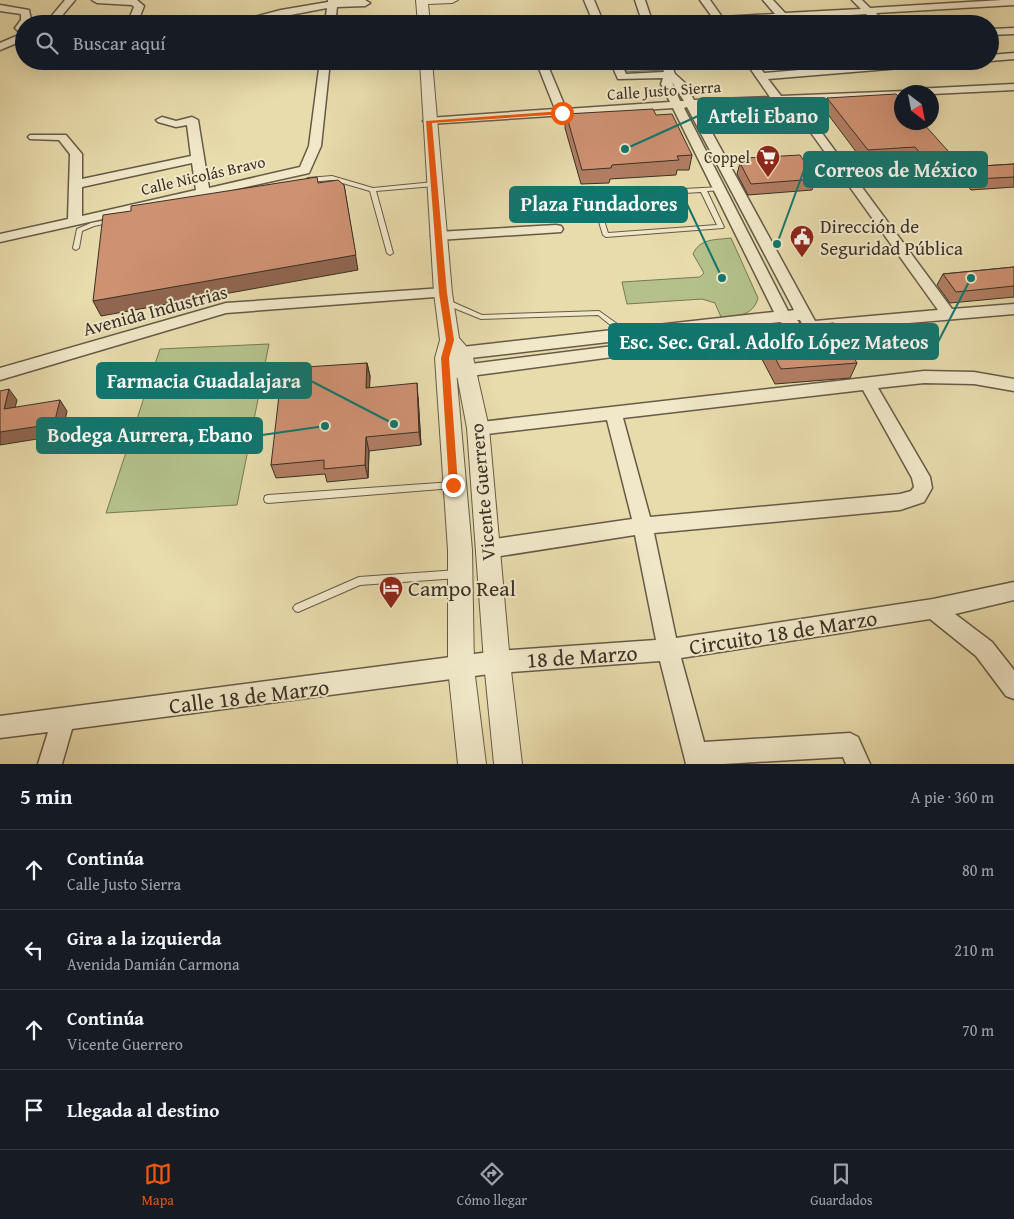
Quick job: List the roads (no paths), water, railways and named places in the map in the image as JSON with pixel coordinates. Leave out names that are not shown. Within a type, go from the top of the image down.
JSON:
[{"type":"street","points":[[58,15],[70,0]]},
{"type":"street","points":[[97,0],[134,2],[139,6],[136,15]]},
{"type":"street","points":[[424,15],[423,1],[452,0]]},
{"type":"street","points":[[589,0],[595,15]]},
{"type":"street","points":[[640,0],[645,15]]},
{"type":"street","points":[[706,0],[716,15]]},
{"type":"street","points":[[768,0],[780,15]]},
{"type":"street","points":[[857,0],[872,15]]},
{"type":"street","points":[[269,15],[333,1],[364,3]]},
{"type":"street","points":[[331,15],[333,1]]},
{"type":"street","points":[[798,15],[1014,2]]},
{"type":"street","points":[[0,8],[26,12],[26,15]]},
{"type":"street","points":[[999,31],[1014,30]]},
{"type":"street","points":[[0,47],[15,39]]},
{"type":"street","points":[[999,57],[1014,56]]},
{"type":"street","name":"Calle Nicolás Bravo","points":[[0,238],[305,170],[315,146],[324,70]]},
{"type":"street","points":[[426,70],[438,236],[444,297],[454,359]]},
{"type":"street","points":[[544,70],[562,113]]},
{"type":"street","points":[[619,70],[622,77],[670,75]]},
{"type":"street","points":[[668,70],[670,75],[680,84],[804,323]]},
{"type":"street","points":[[757,70],[778,100]]},
{"type":"street","points":[[761,76],[833,70],[853,96]]},
{"type":"street","points":[[670,75],[666,84],[676,106],[784,317]]},
{"type":"street","points":[[939,91],[1011,89]]},
{"type":"street","name":"Calle Justo Sierra","points":[[429,121],[689,104],[894,93]]},
{"type":"street","points":[[792,99],[948,314]]},
{"type":"street","points":[[162,120],[176,124],[192,120],[203,192]]},
{"type":"street","points":[[34,137],[62,137],[76,154],[75,221]]},
{"type":"street","points":[[76,184],[198,158]]},
{"type":"street","points":[[740,229],[756,228]]},
{"type":"street","points":[[438,236],[556,229]]},
{"type":"street","name":"Avenida Industrias","points":[[0,374],[226,308],[444,297]]},
{"type":"street","points":[[454,359],[804,323],[1014,309]]},
{"type":"street","points":[[454,359],[626,334],[784,317],[804,323]]},
{"type":"street","name":"Vicente Guerrero","points":[[454,359],[478,428],[497,662],[508,764]]},
{"type":"street","name":"Vicente Guerrero","points":[[454,359],[453,485],[460,550],[461,668],[472,764]]},
{"type":"street","points":[[478,428],[924,377],[974,378],[1014,385]]},
{"type":"street","points":[[488,549],[643,526],[900,502],[917,496],[923,488],[921,477],[868,383]]},
{"type":"street","points":[[613,412],[643,526],[668,650]]},
{"type":"street","name":"Circuito 18 de Marzo","points":[[696,759],[668,650],[933,609],[1014,591]]},
{"type":"street","points":[[933,609],[984,649],[1014,688]]},
{"type":"street","name":"18 de Marzo","points":[[497,662],[668,650]]},
{"type":"street","name":"Calle 18 de Marzo","points":[[0,727],[497,662]]},
{"type":"street","points":[[49,762],[63,720]]},
{"type":"street","points":[[696,759],[850,745],[858,764]]},
{"type":"lane","points":[[302,181],[320,177],[332,178],[373,190],[434,184]]},
{"type":"lane","points":[[704,190],[721,227],[606,236],[594,196],[720,189]]},
{"type":"lane","points":[[373,190],[390,253]]},
{"type":"lane","points":[[76,248],[79,230],[93,224],[132,216]]},
{"type":"lane","points":[[444,297],[482,317],[599,313],[626,334]]},
{"type":"lane","points":[[268,499],[453,485]]},
{"type":"lane","points":[[298,608],[359,581],[460,574]]},
{"type":"place","name":"Arteli Ebano","points":[[625,149]]},
{"type":"place","name":"Coppel","points":[[768,178]]},
{"type":"place","name":"Correos de México","points":[[777,244]]},
{"type":"place","name":"Dirección de Seguridad Pública","points":[[802,258]]},
{"type":"place","name":"Plaza Fundadores","points":[[722,278]]},
{"type":"place","name":"Esc. Sec. Gral. Adolfo López Mateos","points":[[971,278]]},
{"type":"place","name":"Farmacia Guadalajara","points":[[394,424]]},
{"type":"place","name":"Bodega Aurrera, Ebano","points":[[325,426]]},
{"type":"place","name":"Campo Real","points":[[391,609]]}]
